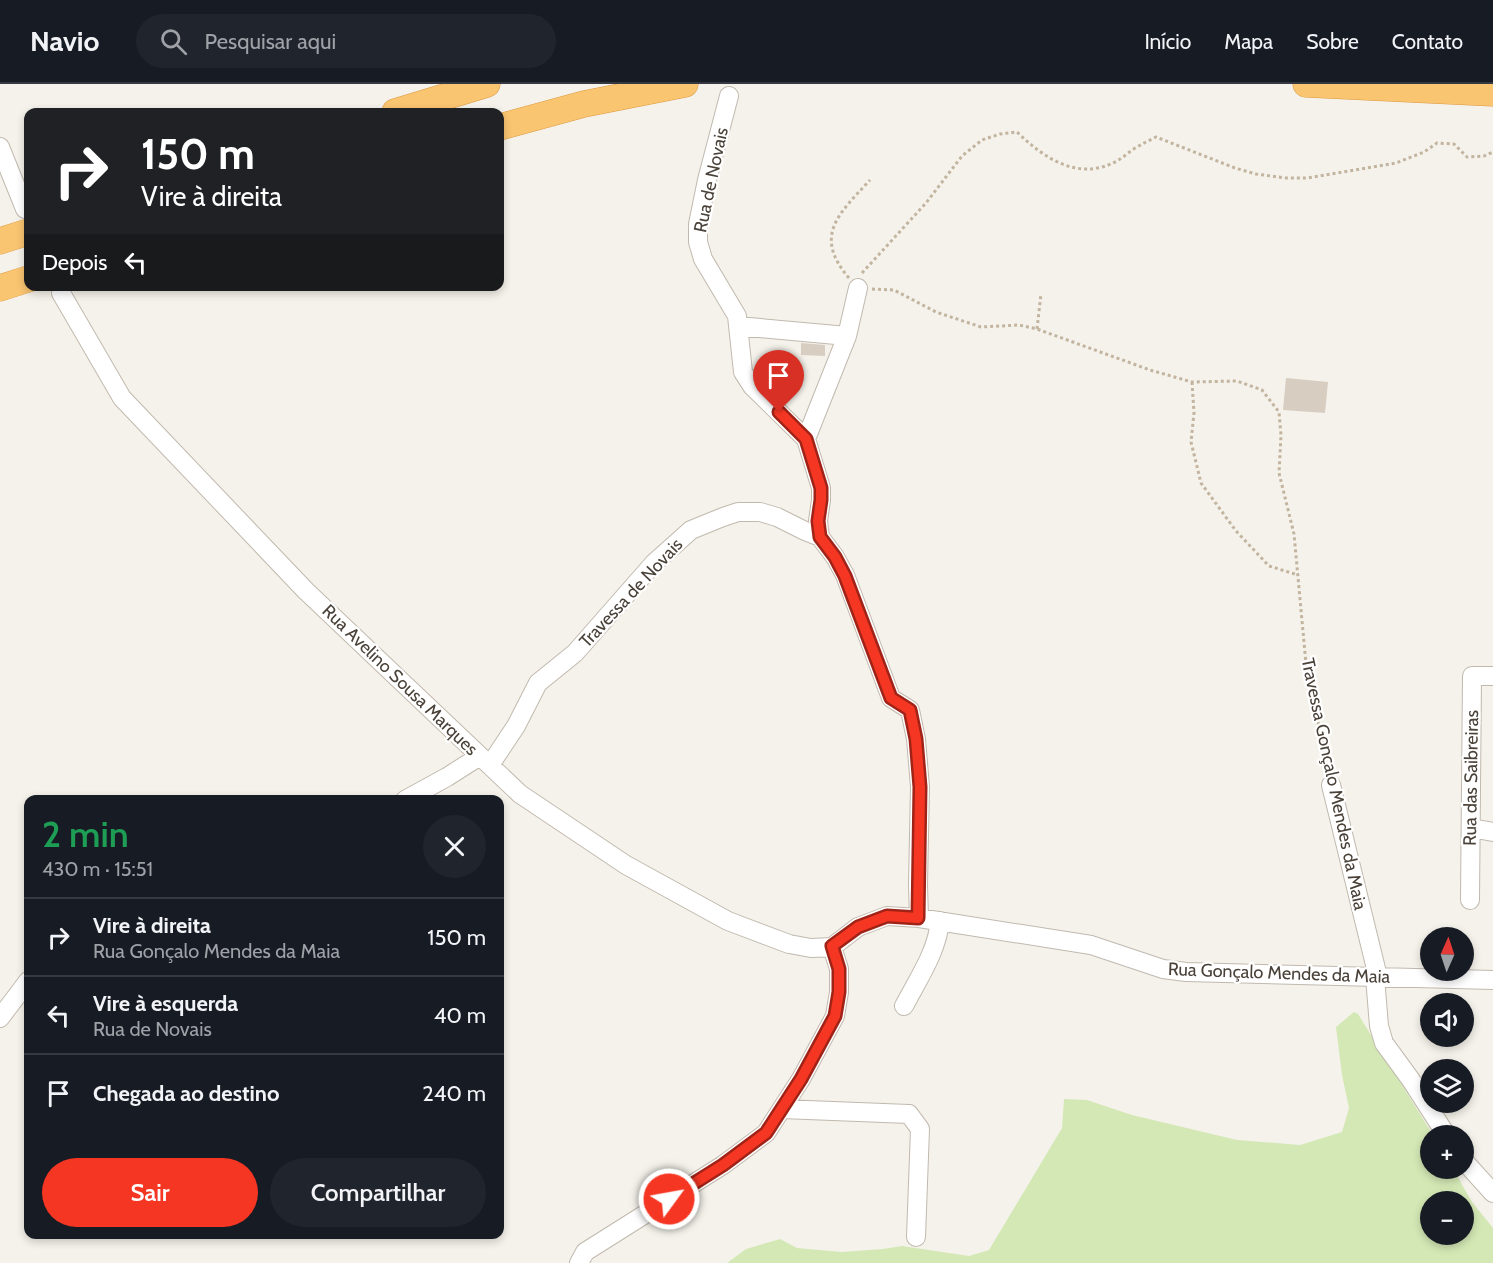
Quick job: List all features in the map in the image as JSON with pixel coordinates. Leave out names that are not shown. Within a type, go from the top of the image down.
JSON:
[{"type":"highway","points":[[408,108],[487,84]]},
{"type":"highway","points":[[504,126],[584,104],[685,84]]},
{"type":"highway","points":[[1306,84],[1493,93]]},
{"type":"highway","points":[[0,241],[24,222]]},
{"type":"highway","points":[[0,288],[24,280]]},
{"type":"street","name":"Rua de Novais","points":[[729,96],[707,180],[698,224],[698,242],[703,259],[736,316],[743,372],[752,386],[806,439],[821,488],[818,521],[820,537]]},
{"type":"street","points":[[0,147],[24,212]]},
{"type":"street","points":[[806,439],[847,336],[855,285]]},
{"type":"street","name":"Rua Avelino Sousa Marques","points":[[61,293],[122,398],[306,591],[520,794],[626,865],[728,921],[789,944],[812,948],[832,946]]},
{"type":"street","points":[[738,326],[847,336]]},
{"type":"street","name":"Travessa de Novais","points":[[485,761],[516,726],[538,683],[575,653],[654,563],[691,530],[738,512],[760,512],[777,517],[820,537]]},
{"type":"street","points":[[820,537],[835,557],[845,576],[891,698],[910,710],[916,739],[920,787],[918,918]]},
{"type":"street","name":"Rua das Saibreiras","points":[[1470,900],[1472,676],[1493,676]]},
{"type":"street","points":[[414,795],[447,777],[485,761]]},
{"type":"street","name":"Travessa Gonçalo Mendes da Maia","points":[[1331,785],[1376,977],[1379,1026],[1383,1043],[1411,1080],[1440,1125]]},
{"type":"street","points":[[1471,828],[1493,832]]},
{"type":"street","name":"Rua Gonçalo Mendes da Maia","points":[[832,946],[858,927],[887,916],[940,921],[1091,945],[1163,969],[1186,972],[1493,980]]},
{"type":"street","points":[[904,1006],[930,956],[939,933],[940,921]]},
{"type":"street","points":[[579,1263],[585,1251],[723,1165],[766,1133],[801,1079],[835,1016],[839,992],[839,969],[832,946]]},
{"type":"street","points":[[3,1015],[24,986]]},
{"type":"street","points":[[0,993],[3,1015]]},
{"type":"street","points":[[782,1109],[909,1114],[920,1129],[916,1237]]},
{"type":"street","points":[[1474,1172],[1493,1193]]},
{"type":"path","points":[[855,285],[926,203],[962,156],[982,140],[1000,134],[1017,132],[1049,158],[1064,166],[1081,169],[1099,167],[1116,161],[1156,137],[1235,168],[1286,178],[1308,178],[1396,163],[1424,152],[1437,143],[1454,144],[1467,157],[1484,156],[1493,152]]},
{"type":"path","points":[[870,180],[841,212],[832,228],[831,245],[840,268],[855,285],[894,290],[936,312],[981,327],[1018,325],[1037,329],[1150,370],[1192,382],[1194,413],[1191,442],[1201,483],[1236,531],[1269,566],[1298,575]]},
{"type":"path","points":[[1037,329],[1041,294]]},
{"type":"path","name":"Travessa Gonçalo Mendes da Maia","points":[[1192,382],[1237,381],[1262,390],[1279,412],[1281,435],[1279,473],[1294,534],[1306,664],[1331,785]]},
{"type":"green space","points":[[1354,1012],[1358,1014],[1427,1125],[1420,1125],[1420,1179],[1459,1179],[1466,1191],[1420,1191],[1420,1245],[1474,1245],[1474,1204],[1493,1228],[1493,1263],[727,1263],[746,1249],[780,1239],[797,1248],[842,1252],[902,1246],[969,1256],[989,1250],[1062,1128],[1064,1099],[1087,1100],[1132,1115],[1237,1140],[1300,1145],[1342,1132],[1349,1108],[1336,1027]]},
{"type":"building","points":[[801,343],[825,345],[825,356],[801,355]]},
{"type":"building","points":[[1286,378],[1328,382],[1325,413],[1283,410]]},
{"type":"route","points":[[669,1199],[723,1165],[766,1133],[801,1079],[835,1016],[839,992],[839,969],[832,946],[858,927],[887,916],[918,918],[920,787],[916,739],[910,710],[891,698],[845,576],[835,557],[820,537],[818,521],[821,488],[806,439],[779,412]]}]
